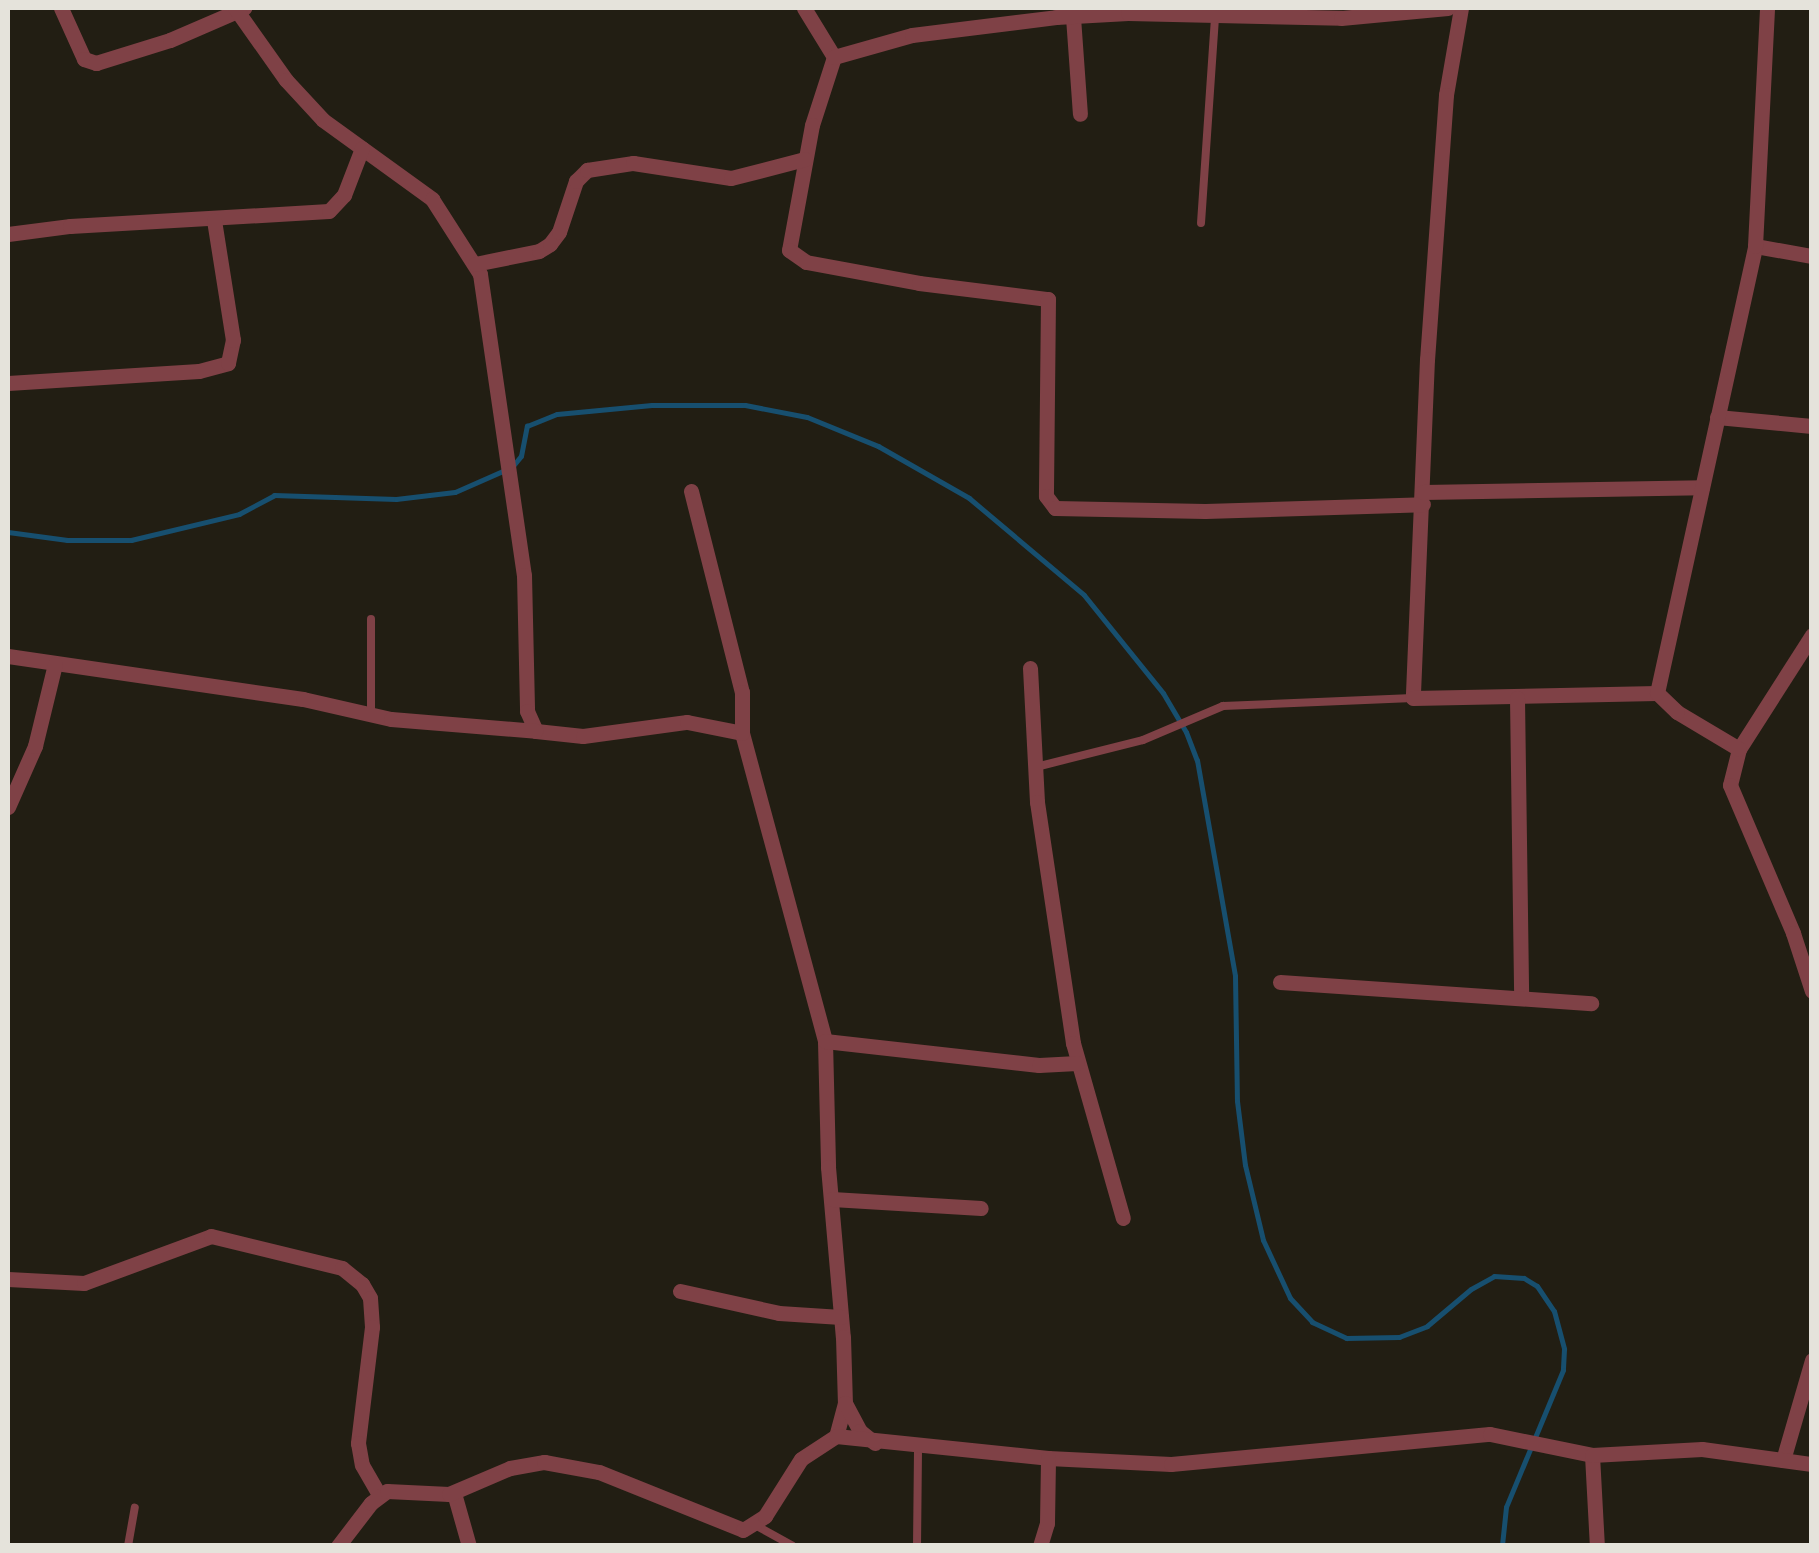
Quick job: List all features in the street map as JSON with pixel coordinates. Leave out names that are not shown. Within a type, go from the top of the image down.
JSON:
[{"type":"street","points":[[61,8],[84,58],[96,63],[170,40],[239,9],[304,100],[432,199],[475,264],[524,574],[527,711],[536,732]]},
{"type":"street","points":[[804,8],[834,57]]},
{"type":"street","points":[[834,57],[912,35],[1073,17],[1448,8]]},
{"type":"street","points":[[1461,8],[1446,95],[1412,698],[1657,692],[1677,712],[1739,749]]},
{"type":"street","points":[[1657,692],[1755,246],[1767,8]]},
{"type":"street","points":[[1073,17],[1080,114]]},
{"type":"street","points":[[834,57],[819,95],[789,238],[795,258],[919,283],[1048,299],[1046,496],[1056,508],[1206,510],[1702,488]]},
{"type":"street","points":[[8,234],[70,226],[329,210],[344,195],[362,148]]},
{"type":"street","points":[[475,264],[539,251],[550,244],[559,232],[576,180],[586,170],[634,164],[731,178],[805,159]]},
{"type":"street","points":[[8,384],[199,370],[228,363],[233,340],[214,220]]},
{"type":"street","points":[[1755,246],[1812,256]]},
{"type":"street","points":[[1717,417],[1812,426]]},
{"type":"street","points":[[338,1546],[379,1495],[392,1489],[454,1493],[510,1468],[562,1462],[599,1472],[727,1527],[743,1530],[754,1525],[801,1459],[836,1436],[845,1403],[825,1040],[742,733],[742,692],[690,491]]},
{"type":"street","points":[[1812,636],[1739,749],[1730,785],[1793,934],[1812,991]]},
{"type":"street","points":[[8,656],[304,700],[370,716],[583,736],[687,722],[742,733]]},
{"type":"street","points":[[8,807],[35,746],[56,664]]},
{"type":"street","points":[[1030,668],[1049,895],[1078,1063],[1123,1218]]},
{"type":"street","points":[[1517,698],[1521,998]]},
{"type":"street","points":[[1280,982],[1590,1003]]},
{"type":"street","points":[[825,1040],[1039,1065],[1078,1063]]},
{"type":"street","points":[[832,1199],[982,1208]]},
{"type":"street","points":[[8,1279],[84,1283],[105,1278],[194,1239],[211,1236],[342,1268],[362,1284],[370,1298],[372,1327],[358,1443],[362,1465],[379,1495]]},
{"type":"street","points":[[680,1292],[767,1310],[841,1318]]},
{"type":"street","points":[[1783,1460],[1812,1360]]},
{"type":"street","points":[[845,1403],[860,1431],[874,1442]]},
{"type":"street","points":[[836,1436],[1048,1458],[1185,1464],[1455,1436],[1520,1437],[1592,1456],[1702,1449],[1812,1464]]},
{"type":"street","points":[[1592,1456],[1597,1546]]},
{"type":"street","points":[[1040,1546],[1047,1523],[1048,1458]]},
{"type":"street","points":[[454,1493],[469,1546]]},
{"type":"lane","points":[[1201,223],[1215,16]]},
{"type":"lane","points":[[370,716],[371,620]]},
{"type":"lane","points":[[1036,768],[1159,733],[1222,706],[1412,698]]},
{"type":"lane","points":[[917,1546],[918,1446]]},
{"type":"lane","points":[[128,1546],[136,1508]]},
{"type":"lane","points":[[754,1525],[793,1546]]},
{"type":"waterway","points":[[8,532],[67,540],[131,540],[239,514],[274,495],[396,499],[455,492],[512,467],[521,456],[527,426],[557,414],[652,405],[745,405],[807,417],[878,446],[969,498],[1084,595],[1163,693],[1186,732],[1197,760],[1235,976],[1237,1101],[1245,1165],[1263,1240],[1290,1298],[1312,1322],[1346,1338],[1399,1337],[1427,1326],[1471,1289],[1494,1276],[1524,1278],[1537,1286],[1554,1311],[1564,1349],[1563,1370],[1506,1507],[1502,1546]]}]
